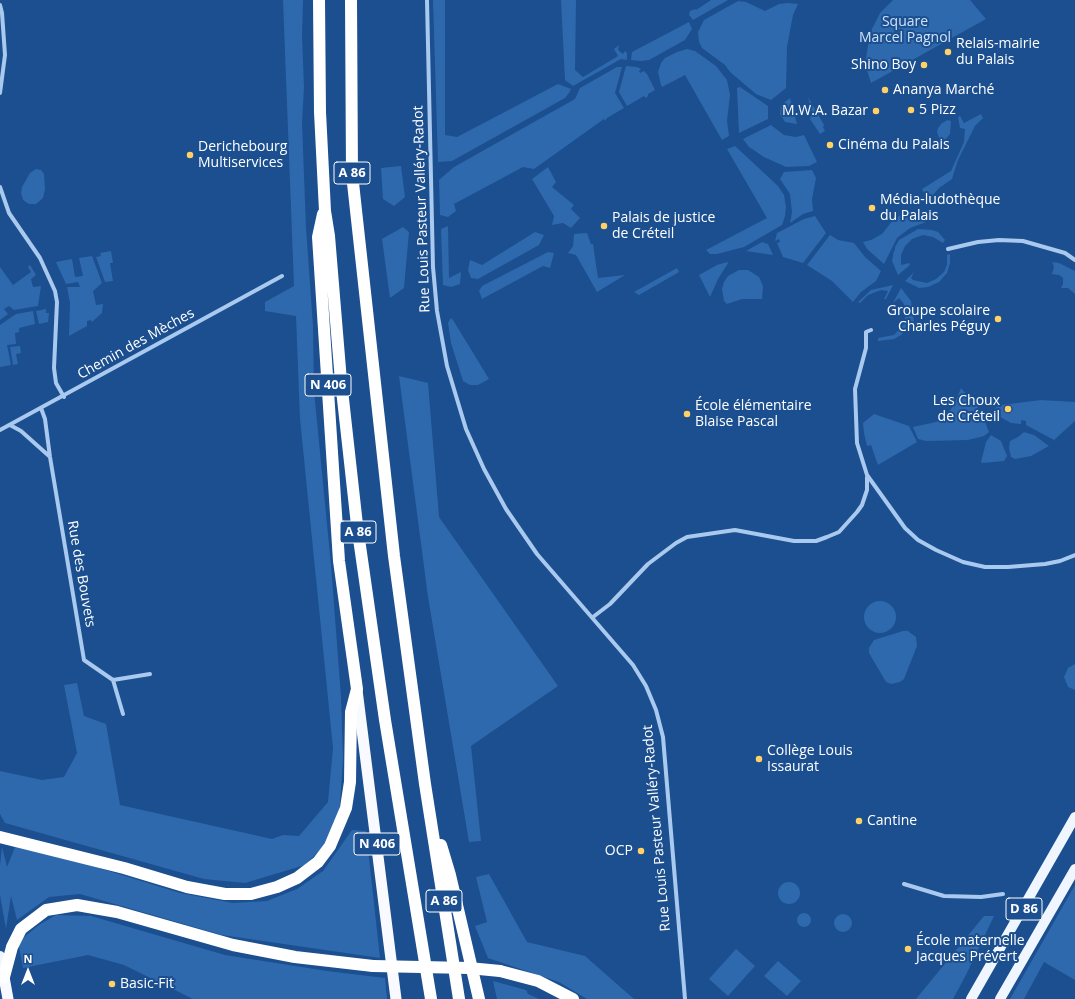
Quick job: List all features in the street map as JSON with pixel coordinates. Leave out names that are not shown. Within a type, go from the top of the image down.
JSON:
[{"type":"highway","name":"A 86","points":[[319,0],[320,112],[325,211],[329,236],[341,381],[357,525],[385,720],[430,999]]},
{"type":"highway","name":"A 86","points":[[351,0],[352,174],[394,556],[429,804],[459,999]]},
{"type":"highway","name":"N 406","points":[[325,211],[321,218],[318,237],[339,560],[396,999]]},
{"type":"highway","points":[[3,838],[124,868],[187,887],[225,894],[251,894],[277,887],[297,878],[318,862],[330,846],[338,829],[346,808],[350,782],[351,712],[357,690]]},
{"type":"highway","points":[[429,804],[450,875],[479,999]]},
{"type":"highway","points":[[8,999],[4,976],[12,947],[21,928],[46,910],[77,906],[117,912],[233,945],[295,957],[373,966],[470,968],[500,971],[538,981],[574,999]]},
{"type":"main road","name":"D 86","points":[[971,999],[1075,817]]},
{"type":"main road","name":"D 86","points":[[1000,999],[1075,869]]},
{"type":"main road","points":[[0,956],[4,976]]},
{"type":"street","name":"Rue Louis Pasteur Valléry-Radot","points":[[427,0],[433,267],[437,311],[447,366],[466,429],[484,470],[506,509],[537,554],[633,665],[641,678],[656,710],[661,730],[685,999]]},
{"type":"street","points":[[0,5],[5,55],[0,93]]},
{"type":"street","points":[[0,187],[9,213],[40,258],[55,291],[57,302],[55,378],[64,397]]},
{"type":"street","points":[[948,249],[960,245],[985,241],[999,240],[1023,242],[1065,253],[1075,260]]},
{"type":"street","name":"Chemin des Mèches","points":[[0,430],[64,397],[282,276]]},
{"type":"street","points":[[593,617],[610,604],[648,564],[670,546],[687,537],[735,530],[794,541],[816,541],[827,538],[839,532],[862,505],[868,487],[867,476],[858,443],[855,389],[866,348],[866,332],[872,330]]},
{"type":"street","name":"Rue des Bouvets","points":[[41,408],[45,418],[50,457],[84,660],[113,680]]},
{"type":"street","points":[[10,425],[21,431],[50,457]]},
{"type":"street","points":[[867,476],[911,535],[936,550],[964,562],[985,567],[1008,567],[1045,564],[1060,561],[1075,554]]},
{"type":"street","points":[[122,714],[113,680],[150,674]]},
{"type":"street","points":[[904,884],[944,896],[981,897],[1003,894]]},
{"type":"green space","points":[[283,0],[303,0],[302,36],[304,87],[302,123],[306,228],[313,326],[314,391],[331,565],[341,697],[343,759],[339,817],[325,845],[305,865],[245,883],[204,879],[5,823],[0,814],[0,771],[42,780],[64,777],[77,753],[64,685],[77,683],[84,716],[106,724],[120,805],[272,839],[283,835],[299,836],[328,802],[333,748],[300,419],[296,316],[265,311],[265,302],[294,286]]},
{"type":"green space","points":[[433,0],[445,0],[445,135],[457,137],[558,84],[571,89],[569,93],[565,98],[452,161],[438,162]]},
{"type":"green space","points":[[561,0],[576,0],[575,70],[583,77],[618,56],[614,49],[619,45],[618,50],[623,54],[625,51],[627,53],[627,60],[621,59],[573,86],[565,80]]},
{"type":"green space","points":[[711,0],[728,0],[693,20],[689,15],[690,11],[696,10]]},
{"type":"green space","name":"Square Marcel Pagnol","points":[[893,0],[970,0],[986,19],[871,83],[865,64],[870,33],[880,13]]},
{"type":"green space","points":[[738,1],[746,2],[765,11],[779,4],[798,4],[793,15],[787,47],[786,88],[771,100],[756,94],[730,72],[725,65],[702,48],[699,42],[698,32],[704,20]]},
{"type":"green space","points":[[689,22],[692,29],[685,40],[649,60],[631,60],[632,52]]},
{"type":"green space","points":[[687,49],[695,51],[716,66],[727,80],[730,95],[727,121],[729,136],[722,140],[685,75],[662,87],[661,85],[658,72],[661,63],[665,58]]},
{"type":"green space","points":[[626,66],[641,69],[639,71],[640,73],[644,71],[655,90],[648,94],[646,98],[644,96],[627,106],[619,92]]},
{"type":"green space","points":[[617,67],[622,67],[615,93],[624,108],[607,118],[605,121],[604,119],[534,169],[523,167],[454,204],[456,211],[448,217],[440,215],[439,180],[454,167],[575,99],[580,88]]},
{"type":"green space","points":[[740,87],[768,106],[768,119],[739,133],[737,88]]},
{"type":"green space","points":[[808,97],[824,125],[823,127],[825,131],[820,134],[810,119],[812,113]]},
{"type":"green space","points":[[790,98],[797,124],[785,122],[780,114],[781,105]]},
{"type":"green space","points":[[981,114],[983,118],[975,126],[958,160],[952,179],[939,188],[932,196],[925,195],[922,189],[951,171],[964,142],[965,129],[960,128],[958,117],[960,116],[964,123]]},
{"type":"green space","points":[[948,120],[951,121],[950,134],[945,140],[939,138],[937,132],[942,123]]},
{"type":"green space","points":[[771,125],[784,135],[796,137],[804,135],[817,162],[809,166],[786,167],[764,157],[749,147],[743,139]]},
{"type":"green space","points":[[735,146],[778,186],[784,195],[786,207],[785,216],[782,225],[744,247],[717,254],[710,254],[706,250],[767,218],[727,149]]},
{"type":"green space","points":[[401,166],[405,197],[394,206],[383,199],[381,168]]},
{"type":"green space","points":[[548,167],[556,182],[552,187],[574,205],[571,209],[580,218],[571,228],[563,223],[552,225],[554,216],[532,179]]},
{"type":"green space","points":[[36,169],[41,170],[44,174],[45,189],[43,198],[36,204],[29,204],[23,200],[21,193],[22,187],[30,173]]},
{"type":"green space","points":[[812,170],[816,178],[812,199],[813,211],[803,214],[790,223],[792,212],[790,194],[780,179],[784,172]]},
{"type":"green space","points":[[907,211],[924,214],[927,218],[926,222],[910,228],[897,238],[884,264],[867,249],[863,242],[871,240],[882,234],[893,220]]},
{"type":"green space","points":[[815,216],[826,233],[803,263],[783,257],[777,243],[780,242],[779,239],[775,241],[777,233],[804,219]]},
{"type":"green space","points":[[448,226],[449,278],[461,272],[460,284],[451,287],[443,285],[441,229]]},
{"type":"green space","points":[[403,227],[409,232],[404,288],[390,298],[382,239]]},
{"type":"green space","points":[[918,229],[938,232],[945,240],[943,243],[933,237],[923,235],[912,239],[905,246],[901,255],[901,265],[909,263],[910,265],[898,275],[892,261],[895,247],[899,240]]},
{"type":"green space","points":[[535,232],[544,235],[539,245],[478,279],[471,278],[468,270],[470,260],[482,265]]},
{"type":"green space","points":[[587,233],[591,244],[593,244],[598,278],[625,275],[597,292],[576,255],[568,253],[573,246],[574,234]]},
{"type":"green space","points":[[830,235],[838,240],[854,243],[865,257],[881,271],[876,281],[861,292],[853,302],[832,281],[807,265]]},
{"type":"green space","points":[[762,242],[768,244],[773,255],[746,251]]},
{"type":"green space","points":[[111,251],[113,263],[110,263],[113,281],[105,282],[96,257],[101,256],[100,253]]},
{"type":"green space","points":[[548,252],[554,253],[550,268],[543,266],[482,299],[479,291],[482,286]]},
{"type":"green space","points":[[950,254],[950,263],[947,273],[939,282],[928,287],[919,288],[905,281],[914,272],[911,278],[913,280],[927,283],[936,279],[944,272],[947,265],[947,255]]},
{"type":"green space","points":[[92,256],[102,283],[93,291],[96,305],[103,304],[102,313],[92,322],[91,320],[87,321],[87,326],[69,336],[70,303],[67,287],[80,287],[78,282],[66,284],[56,262],[72,259],[75,277],[83,276],[79,258]]},
{"type":"green space","points":[[1052,262],[1059,263],[1075,271],[1075,294],[1068,288],[1061,288],[1063,278],[1059,275],[1052,274],[1054,267]]},
{"type":"green space","points":[[728,263],[718,279],[710,297],[699,275],[717,265]]},
{"type":"green space","points":[[30,265],[36,275],[31,279],[33,287],[41,286],[38,306],[14,310],[9,306],[4,309],[8,314],[0,320],[0,267],[13,285],[31,272],[28,267]]},
{"type":"green space","points":[[677,268],[679,272],[639,295],[634,292]]},
{"type":"green space","points":[[739,270],[748,270],[759,277],[763,286],[762,299],[742,299],[727,304],[724,301],[722,289],[724,282],[728,276]]},
{"type":"green space","points":[[893,285],[886,299],[884,299],[888,291],[881,290],[868,295],[860,303],[858,302],[871,290]]},
{"type":"green space","points":[[901,288],[911,301],[914,322],[901,335],[894,339],[878,341],[878,338],[894,335],[904,324],[906,313],[904,304],[899,298],[893,303]]},
{"type":"green space","points":[[46,309],[46,313],[49,313],[48,322],[39,324],[36,311]]},
{"type":"green space","points":[[33,311],[35,324],[19,328],[19,332],[15,333],[16,344],[7,345],[11,365],[0,367],[0,325],[16,314]]},
{"type":"green space","points":[[451,318],[489,379],[478,385],[470,385],[463,381],[451,343],[448,323]]},
{"type":"green space","points":[[20,346],[21,353],[16,354],[18,364],[13,365],[10,347]]},
{"type":"green space","points":[[399,376],[428,383],[439,517],[558,686],[471,746],[481,841],[469,842],[428,597]]},
{"type":"green space","points":[[961,388],[981,411],[989,432],[984,436],[968,440],[926,441],[918,439],[913,427],[943,419],[954,405]]},
{"type":"green space","points":[[1041,400],[1075,402],[1075,421],[1054,440],[1026,425],[1026,421],[1021,420],[1021,424],[1011,423],[995,414],[998,411],[995,408],[1001,405]]},
{"type":"green space","points":[[874,414],[909,426],[917,442],[878,465],[871,445],[867,446],[863,423]]},
{"type":"green space","points":[[1024,432],[1034,435],[1049,446],[1031,456],[1015,459],[1011,457],[1009,448],[1010,441]]},
{"type":"green space","points":[[991,435],[1001,441],[1007,456],[1004,461],[982,463],[986,442]]},
{"type":"green space","points":[[877,601],[883,601],[893,608],[896,617],[895,623],[889,630],[883,633],[877,633],[867,626],[864,620],[864,614],[871,604]]},
{"type":"green space","points":[[903,631],[908,631],[916,637],[917,646],[904,679],[900,682],[891,684],[886,682],[869,653],[869,648],[874,640]]},
{"type":"green space","points":[[1075,664],[1075,690],[1068,687],[1064,677],[1068,668]]},
{"type":"green space","points":[[352,830],[366,831],[380,958],[222,935],[80,894],[49,897],[17,920],[11,896],[6,929],[0,895],[0,866],[2,847],[7,867],[15,847],[83,863],[180,893],[233,903],[267,901],[297,889],[323,871]]},
{"type":"green space","points":[[489,874],[527,942],[585,956],[634,999],[587,999],[559,982],[488,958],[475,926],[487,922],[476,877]]},
{"type":"green space","points":[[789,882],[793,883],[799,889],[799,897],[793,903],[789,904],[785,903],[779,897],[778,893],[779,889],[785,883]]},
{"type":"green space","points":[[1075,885],[1075,980],[1044,962],[1024,999],[1010,999]]},
{"type":"green space","points":[[804,913],[809,915],[811,920],[809,925],[804,927],[799,925],[797,920],[799,915]]},
{"type":"green space","points":[[839,914],[847,914],[852,919],[850,930],[847,932],[839,932],[834,927],[834,919]]},
{"type":"green space","points":[[56,915],[91,916],[225,955],[327,971],[385,978],[387,999],[193,999],[124,965],[88,955],[23,968],[18,942],[39,925]]},
{"type":"green space","points":[[984,916],[994,916],[953,999],[916,999]]},
{"type":"green space","points":[[736,949],[755,966],[728,996],[709,979]]},
{"type":"green space","points":[[778,961],[801,981],[787,996],[764,976]]},
{"type":"green space","points":[[493,981],[526,990],[528,994],[539,999],[497,999]]},
{"type":"place","name":"Relais-mairie du Palais","points":[[948,52]]},
{"type":"place","name":"Shino Boy","points":[[924,65]]},
{"type":"place","name":"Ananya Marché","points":[[885,90]]},
{"type":"place","name":"5 Pizz","points":[[911,110]]},
{"type":"place","name":"M.W.A. Bazar","points":[[876,111]]},
{"type":"place","name":"Cinéma du Palais","points":[[830,145]]},
{"type":"place","name":"Derichebourg Multiservices","points":[[190,155]]},
{"type":"place","name":"Média-ludothèque du Palais","points":[[872,208]]},
{"type":"place","name":"Palais de justice de Créteil","points":[[604,226]]},
{"type":"place","name":"Groupe scolaire Charles Péguy","points":[[998,319]]},
{"type":"place","name":"Les Choux de Créteil","points":[[1008,409]]},
{"type":"place","name":"École élémentaire Blaise Pascal","points":[[687,414]]},
{"type":"place","name":"Collège Louis Issaurat","points":[[759,759]]},
{"type":"place","name":"Cantine","points":[[859,821]]},
{"type":"place","name":"OCP","points":[[641,851]]},
{"type":"place","name":"École maternelle Jacques Prévert","points":[[908,949]]},
{"type":"place","name":"Basic-Fit","points":[[112,984]]}]
